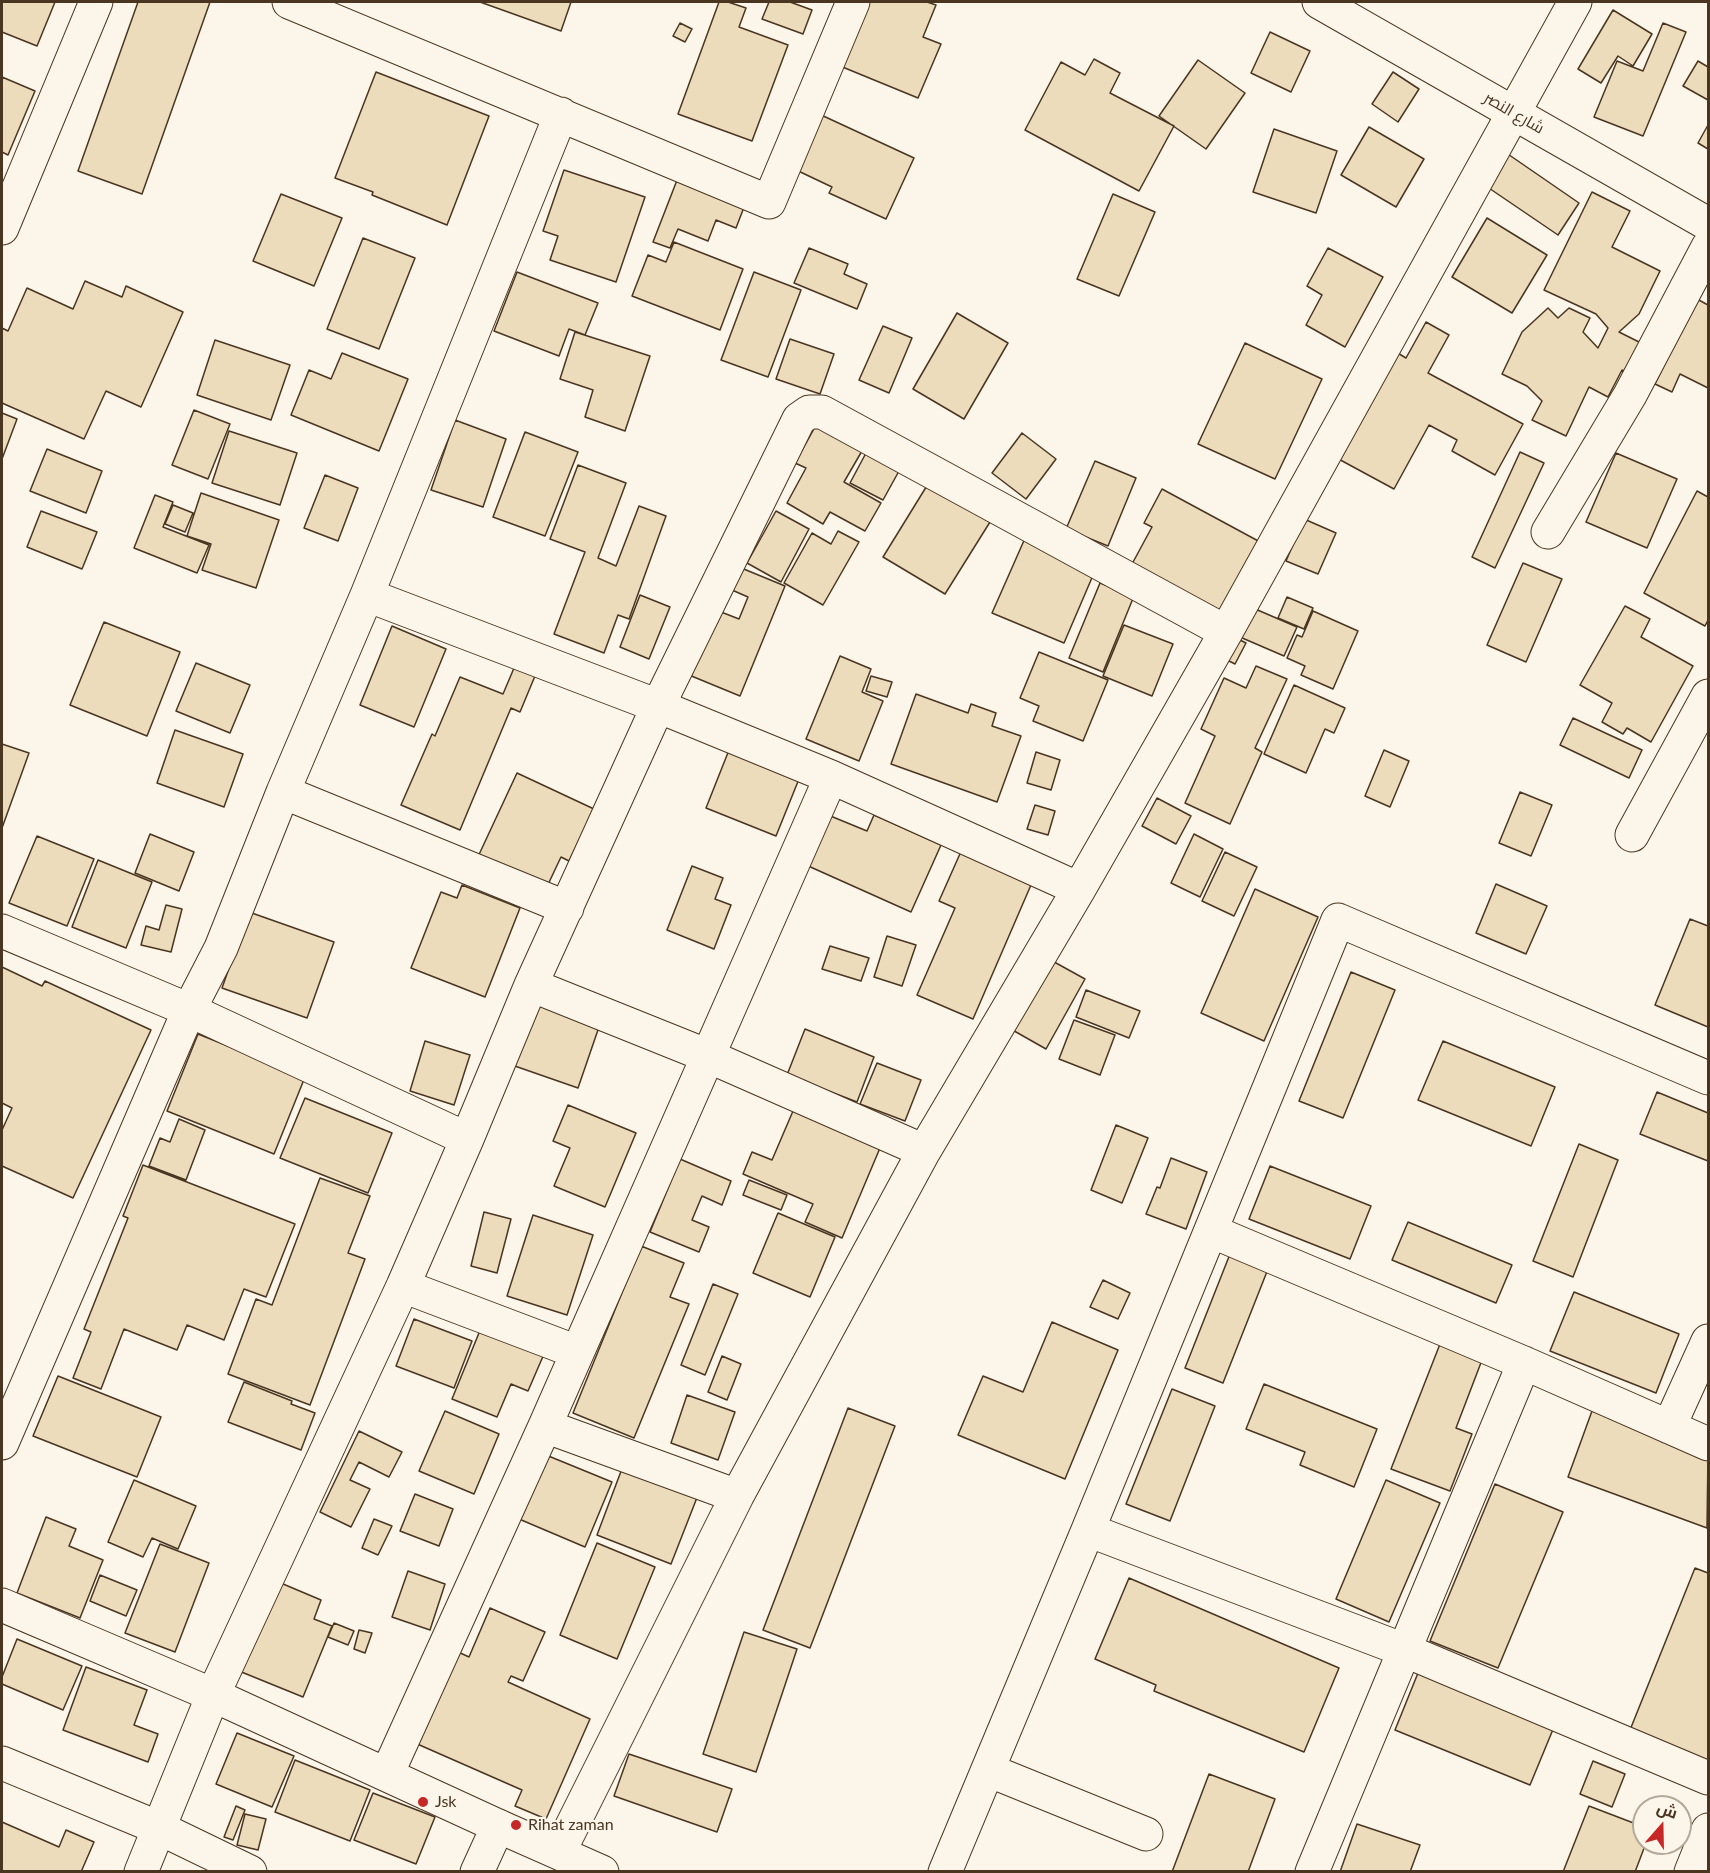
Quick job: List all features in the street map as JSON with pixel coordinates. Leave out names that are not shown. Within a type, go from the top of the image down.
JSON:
[{"type":"street","points":[[2,228],[96,2]]},
{"type":"street","points":[[290,2],[769,202],[853,2]]},
{"type":"street","name":"شارع النصر","points":[[1319,2],[1708,224]]},
{"type":"street","points":[[559,1852],[737,1496],[924,1151],[1079,889],[1226,632],[1575,2]]},
{"type":"street","points":[[2,1443],[189,1010],[221,948],[283,792],[367,595],[561,114]]},
{"type":"street","points":[[1548,532],[1630,395],[1708,247]]},
{"type":"street","points":[[141,1872],[213,1695],[403,1286],[531,985],[658,706],[799,419],[808,412],[822,412],[1226,632]]},
{"type":"street","points":[[367,595],[658,706],[831,777],[1079,889]]},
{"type":"street","points":[[1632,835],[1708,696]]},
{"type":"street","points":[[387,1774],[578,1352],[831,777]]},
{"type":"street","points":[[283,792],[567,908]]},
{"type":"street","points":[[945,1872],[1338,920],[1708,1078]]},
{"type":"street","points":[[2,931],[189,1010],[467,1139]]},
{"type":"street","points":[[531,985],[708,1056],[924,1151]]},
{"type":"street","points":[[1211,1231],[1524,1363],[1708,1444]]},
{"type":"street","points":[[403,1286],[578,1352]]},
{"type":"street","points":[[1669,1426],[1708,1341]]},
{"type":"street","points":[[1312,1872],[1524,1363]]},
{"type":"street","points":[[545,1426],[737,1496]]},
{"type":"street","points":[[1088,1530],[1404,1650],[1708,1778]]},
{"type":"street","points":[[2,1605],[213,1695],[602,1872]]},
{"type":"street","points":[[2,1763],[159,1828],[250,1872]]},
{"type":"street","points":[[988,1770],[1146,1834]]},
{"type":"street","points":[[477,1872],[498,1826]]},
{"type":"street","points":[[1691,1872],[1708,1830]]},
{"type":"building","points":[[2,2],[55,2],[37,46],[2,32]]},
{"type":"building","points":[[138,2],[210,2],[142,194],[78,171]]},
{"type":"building","points":[[480,2],[571,2],[561,31]]},
{"type":"building","points":[[719,2],[728,2],[746,8],[739,27],[788,45],[752,141],[678,114]]},
{"type":"building","points":[[769,2],[790,2],[812,10],[803,34],[762,19]]},
{"type":"building","points":[[866,2],[927,2],[936,5],[923,37],[941,44],[918,98],[840,66]]},
{"type":"building","points":[[1613,10],[1652,34],[1633,66],[1618,56],[1601,83],[1578,69]]},
{"type":"building","points":[[680,23],[692,29],[685,42],[673,36]]},
{"type":"building","points":[[1663,23],[1686,32],[1643,136],[1594,117],[1617,61],[1643,71]]},
{"type":"building","points":[[1270,32],[1310,51],[1291,92],[1251,73]]},
{"type":"building","points":[[1094,59],[1120,73],[1110,93],[1174,126],[1139,191],[1025,130],[1061,62],[1085,75]]},
{"type":"building","points":[[1198,60],[1245,93],[1206,149],[1159,116]]},
{"type":"building","points":[[1698,61],[1708,67],[1708,100],[1683,86]]},
{"type":"building","points":[[376,72],[489,116],[447,225],[335,178]]},
{"type":"building","points":[[1393,72],[1419,89],[1398,122],[1372,104]]},
{"type":"building","points":[[2,77],[35,91],[8,155],[2,152]]},
{"type":"building","points":[[819,114],[914,158],[886,219],[829,193],[832,187],[794,169]]},
{"type":"building","points":[[1708,125],[1708,149],[1698,143]]},
{"type":"building","points":[[1369,127],[1424,159],[1396,207],[1341,175]]},
{"type":"building","points":[[1274,129],[1337,151],[1316,213],[1253,192]]},
{"type":"building","points":[[1502,150],[1579,203],[1558,235],[1480,182]]},
{"type":"building","points":[[564,170],[645,197],[616,282],[550,260],[558,236],[543,231]]},
{"type":"building","points":[[679,175],[746,202],[736,228],[716,220],[708,241],[678,229],[670,248],[653,242]]},
{"type":"building","points":[[1592,192],[1630,211],[1612,247],[1660,271],[1639,314],[1619,332],[1647,346],[1633,375],[1622,370],[1608,397],[1589,387],[1566,436],[1532,420],[1542,401],[1527,386],[1502,374],[1522,332],[1548,308],[1558,318],[1569,308],[1590,318],[1583,332],[1598,348],[1608,328],[1596,314],[1544,290]]},
{"type":"building","points":[[281,194],[342,218],[314,286],[253,261]]},
{"type":"building","points":[[1113,194],[1155,212],[1119,296],[1077,279]]},
{"type":"building","points":[[1487,218],[1547,255],[1512,313],[1452,277]]},
{"type":"building","points":[[363,238],[415,258],[379,349],[327,329]]},
{"type":"building","points":[[674,242],[743,269],[720,330],[632,296],[648,255],[666,262]]},
{"type":"building","points":[[809,248],[848,264],[844,274],[867,284],[857,309],[794,283]]},
{"type":"building","points":[[1328,248],[1383,277],[1345,347],[1306,325],[1322,295],[1307,286]]},
{"type":"building","points":[[517,272],[598,303],[585,335],[569,329],[559,356],[494,331]]},
{"type":"building","points":[[754,272],[801,290],[768,377],[721,360]]},
{"type":"building","points":[[85,281],[122,297],[126,286],[183,312],[141,407],[106,391],[84,439],[2,403],[2,328],[8,331],[27,288],[73,309]]},
{"type":"building","points":[[1697,299],[1708,305],[1708,388],[1680,374],[1672,392],[1655,384]]},
{"type":"building","points":[[957,313],[1008,343],[964,419],[913,389]]},
{"type":"building","points":[[1426,322],[1449,335],[1428,373],[1523,424],[1495,475],[1452,451],[1457,440],[1429,425],[1394,489],[1333,456],[1391,349],[1406,358]]},
{"type":"building","points":[[883,326],[912,338],[889,393],[859,380]]},
{"type":"building","points":[[575,332],[650,356],[625,431],[585,417],[593,390],[560,379]]},
{"type":"building","points":[[790,339],[834,354],[820,394],[776,379]]},
{"type":"building","points":[[215,340],[290,365],[271,420],[197,395]]},
{"type":"building","points":[[1245,343],[1322,379],[1275,479],[1198,444]]},
{"type":"building","points":[[342,353],[408,379],[379,451],[291,415],[309,370],[331,379]]},
{"type":"building","points":[[194,410],[230,424],[208,479],[172,465]]},
{"type":"building","points":[[2,413],[17,419],[2,459]]},
{"type":"building","points":[[820,418],[866,444],[844,482],[881,503],[865,531],[830,512],[823,524],[787,503],[806,468],[795,463]]},
{"type":"building","points":[[455,420],[506,439],[483,507],[431,490]]},
{"type":"building","points":[[229,431],[297,453],[280,505],[212,483]]},
{"type":"building","points":[[525,432],[578,452],[545,536],[493,517]]},
{"type":"building","points":[[1022,433],[1056,459],[1026,499],[992,473]]},
{"type":"building","points":[[47,449],[102,471],[86,513],[30,491]]},
{"type":"building","points":[[1520,452],[1544,463],[1495,568],[1472,557]]},
{"type":"building","points":[[866,453],[899,471],[883,500],[850,483]]},
{"type":"building","points":[[1616,453],[1677,479],[1647,548],[1586,522]]},
{"type":"building","points":[[1095,461],[1136,478],[1108,546],[1066,529]]},
{"type":"building","points":[[578,465],[626,483],[598,558],[616,566],[639,506],[666,516],[629,619],[618,615],[604,653],[554,634],[585,552],[550,539]]},
{"type":"building","points":[[325,475],[358,488],[338,541],[304,528]]},
{"type":"building","points":[[928,484],[990,522],[945,594],[883,557]]},
{"type":"building","points":[[1162,489],[1262,543],[1219,621],[1132,564],[1152,527],[1144,523]]},
{"type":"building","points":[[1697,491],[1708,497],[1708,620],[1705,626],[1644,593]]},
{"type":"building","points":[[201,493],[279,520],[256,588],[202,570],[211,544],[187,536]]},
{"type":"building","points":[[155,495],[173,502],[163,527],[209,545],[197,573],[134,548]]},
{"type":"building","points":[[173,505],[193,513],[185,532],[165,524]]},
{"type":"building","points":[[41,511],[97,532],[82,569],[27,547]]},
{"type":"building","points":[[776,511],[809,529],[781,582],[747,563]]},
{"type":"building","points":[[1304,519],[1336,533],[1318,574],[1286,561]]},
{"type":"building","points":[[838,531],[859,542],[823,605],[784,583],[812,533],[831,544]]},
{"type":"building","points":[[1026,536],[1097,566],[1064,643],[992,613]]},
{"type":"building","points":[[1523,563],[1562,579],[1526,662],[1487,645]]},
{"type":"building","points":[[734,565],[785,586],[740,696],[689,675],[716,610],[739,619],[748,597],[725,587]]},
{"type":"building","points":[[1100,583],[1134,596],[1103,672],[1069,658]]},
{"type":"building","points":[[640,595],[670,607],[649,659],[620,647]]},
{"type":"building","points":[[1287,597],[1313,608],[1304,629],[1278,618]]},
{"type":"building","points":[[1246,605],[1297,627],[1284,656],[1233,634]]},
{"type":"building","points":[[1625,606],[1650,619],[1641,637],[1693,666],[1651,742],[1627,728],[1623,734],[1602,722],[1612,703],[1580,685]]},
{"type":"building","points":[[1313,611],[1358,631],[1333,689],[1301,675],[1305,666],[1287,658],[1297,635],[1302,637]]},
{"type":"building","points":[[104,622],[180,652],[147,736],[70,705]]},
{"type":"building","points":[[1124,625],[1173,644],[1152,696],[1103,676]]},
{"type":"building","points":[[392,626],[446,649],[414,727],[360,705]]},
{"type":"building","points":[[1234,637],[1246,643],[1235,664],[1223,658]]},
{"type":"building","points":[[1039,652],[1108,680],[1083,741],[1033,721],[1039,706],[1020,698]]},
{"type":"building","points":[[840,656],[871,669],[862,692],[883,701],[859,761],[806,739]]},
{"type":"building","points":[[196,663],[250,685],[230,733],[176,711]]},
{"type":"building","points":[[1256,666],[1287,679],[1255,748],[1262,752],[1230,824],[1185,803],[1215,736],[1201,729],[1224,678],[1246,688]]},
{"type":"building","points":[[514,668],[535,676],[520,712],[511,708],[460,830],[401,805],[432,734],[435,736],[460,677],[503,694]]},
{"type":"building","points":[[871,676],[892,682],[887,697],[866,691]]},
{"type":"building","points":[[1294,685],[1345,708],[1334,733],[1325,729],[1306,773],[1264,754]]},
{"type":"building","points":[[916,694],[968,713],[971,704],[996,713],[992,726],[1021,736],[997,802],[891,764]]},
{"type":"building","points":[[1573,718],[1642,750],[1629,778],[1560,745]]},
{"type":"building","points":[[175,730],[243,754],[224,807],[157,783]]},
{"type":"building","points":[[2,744],[29,753],[2,828]]},
{"type":"building","points":[[731,745],[801,774],[776,836],[706,808]]},
{"type":"building","points":[[1384,750],[1409,761],[1390,807],[1365,796]]},
{"type":"building","points":[[1036,752],[1060,760],[1051,790],[1027,783]]},
{"type":"building","points":[[517,773],[594,809],[569,861],[561,857],[544,893],[476,861]]},
{"type":"building","points":[[1520,792],[1552,805],[1531,856],[1499,843]]},
{"type":"building","points":[[1157,798],[1191,816],[1176,844],[1142,826]]},
{"type":"building","points":[[1035,805],[1055,811],[1048,835],[1027,829]]},
{"type":"building","points":[[828,815],[867,831],[874,815],[941,845],[911,912],[806,865]]},
{"type":"building","points":[[150,834],[194,852],[179,891],[135,873]]},
{"type":"building","points":[[1194,834],[1223,849],[1200,897],[1171,883]]},
{"type":"building","points":[[37,836],[94,859],[67,926],[9,903]]},
{"type":"building","points":[[963,847],[1034,878],[973,1019],[917,995],[955,908],[939,901]]},
{"type":"building","points":[[1225,852],[1257,867],[1234,916],[1202,901]]},
{"type":"building","points":[[98,860],[152,882],[126,948],[72,927]]},
{"type":"building","points":[[692,866],[723,878],[715,899],[731,905],[714,949],[667,930]]},
{"type":"building","points":[[1496,884],[1547,906],[1526,954],[1476,933]]},
{"type":"building","points":[[462,885],[520,908],[485,997],[411,968],[441,892],[457,898]]},
{"type":"building","points":[[1255,889],[1318,917],[1264,1041],[1201,1013]]},
{"type":"building","points":[[166,905],[182,909],[171,952],[141,945],[146,926],[159,930]]},
{"type":"building","points":[[249,912],[334,942],[307,1018],[222,988]]},
{"type":"building","points":[[1690,919],[1708,926],[1708,1027],[1655,1005]]},
{"type":"building","points":[[887,936],[916,945],[902,986],[874,977]]},
{"type":"building","points":[[830,946],[869,958],[861,981],[822,969]]},
{"type":"building","points":[[1047,958],[1085,979],[1046,1049],[1009,1028]]},
{"type":"building","points":[[2,967],[42,986],[45,981],[151,1030],[73,1198],[2,1166],[2,1130],[12,1108],[2,1103]]},
{"type":"building","points":[[1351,972],[1395,990],[1343,1118],[1299,1101]]},
{"type":"building","points":[[1086,990],[1140,1011],[1129,1038],[1076,1017]]},
{"type":"building","points":[[531,1000],[600,1024],[578,1088],[509,1064]]},
{"type":"building","points":[[1074,1020],[1115,1035],[1100,1075],[1059,1059]]},
{"type":"building","points":[[805,1029],[874,1057],[857,1102],[787,1075]]},
{"type":"building","points":[[198,1034],[305,1077],[274,1154],[167,1111]]},
{"type":"building","points":[[425,1041],[470,1055],[454,1105],[410,1091]]},
{"type":"building","points":[[1443,1041],[1555,1087],[1531,1146],[1418,1100]]},
{"type":"building","points":[[877,1063],[921,1080],[905,1121],[860,1104]]},
{"type":"building","points":[[1657,1092],[1708,1113],[1708,1161],[1640,1134]]},
{"type":"building","points":[[305,1098],[392,1133],[368,1193],[280,1158]]},
{"type":"building","points":[[568,1105],[636,1133],[605,1207],[554,1186],[570,1148],[553,1141]]},
{"type":"building","points":[[793,1111],[880,1148],[842,1238],[805,1222],[813,1204],[743,1174],[752,1152],[772,1160]]},
{"type":"building","points":[[179,1119],[205,1130],[186,1180],[149,1166],[160,1138],[170,1142]]},
{"type":"building","points":[[1116,1125],[1148,1138],[1122,1203],[1091,1190]]},
{"type":"building","points":[[1579,1144],[1618,1160],[1573,1277],[1533,1261]]},
{"type":"building","points":[[1171,1158],[1207,1172],[1186,1229],[1146,1214],[1157,1187],[1160,1188]]},
{"type":"building","points":[[680,1159],[731,1181],[722,1205],[702,1196],[692,1220],[709,1227],[699,1252],[650,1232]]},
{"type":"building","points":[[143,1165],[295,1224],[266,1297],[244,1289],[224,1340],[187,1325],[177,1350],[124,1329],[101,1389],[73,1378],[91,1332],[84,1329],[128,1218],[123,1216]]},
{"type":"building","points":[[1270,1166],[1371,1206],[1350,1259],[1249,1219]]},
{"type":"building","points":[[320,1178],[370,1196],[348,1253],[365,1259],[310,1405],[228,1374],[256,1299],[272,1305]]},
{"type":"building","points":[[749,1180],[787,1195],[781,1210],[743,1195]]},
{"type":"building","points":[[484,1212],[511,1219],[497,1273],[471,1266]]},
{"type":"building","points":[[778,1213],[835,1237],[810,1297],[753,1273]]},
{"type":"building","points":[[533,1215],[593,1235],[567,1315],[507,1296]]},
{"type":"building","points":[[1408,1222],[1512,1265],[1496,1303],[1392,1260]]},
{"type":"building","points":[[641,1246],[684,1263],[670,1297],[689,1304],[634,1438],[573,1413]]},
{"type":"building","points":[[1230,1254],[1268,1269],[1223,1383],[1185,1368]]},
{"type":"building","points":[[1103,1280],[1130,1293],[1118,1319],[1090,1307]]},
{"type":"building","points":[[713,1284],[738,1294],[705,1375],[681,1365]]},
{"type":"building","points":[[1574,1292],[1679,1334],[1656,1393],[1550,1351]]},
{"type":"building","points":[[414,1319],[472,1341],[454,1388],[396,1366]]},
{"type":"building","points":[[1052,1322],[1118,1350],[1065,1479],[958,1435],[983,1376],[1023,1392]]},
{"type":"building","points":[[481,1328],[544,1354],[528,1391],[511,1384],[497,1417],[452,1399]]},
{"type":"building","points":[[1440,1344],[1482,1360],[1456,1428],[1472,1434],[1450,1491],[1391,1469]]},
{"type":"building","points":[[722,1356],[741,1364],[727,1400],[708,1392]]},
{"type":"building","points":[[58,1376],[161,1417],[137,1477],[33,1436]]},
{"type":"building","points":[[244,1382],[315,1413],[301,1450],[228,1422]]},
{"type":"building","points":[[1264,1384],[1377,1429],[1354,1487],[1300,1465],[1305,1452],[1246,1429]]},
{"type":"building","points":[[1172,1389],[1215,1406],[1170,1521],[1126,1504]]},
{"type":"building","points":[[687,1395],[735,1412],[718,1460],[671,1443]]},
{"type":"building","points":[[848,1408],[895,1426],[810,1648],[763,1630]]},
{"type":"building","points":[[445,1411],[499,1434],[474,1494],[419,1471]]},
{"type":"building","points":[[1592,1411],[1708,1453],[1707,1528],[1568,1477]]},
{"type":"building","points":[[359,1431],[402,1452],[389,1477],[359,1462],[350,1480],[370,1489],[351,1527],[320,1512]]},
{"type":"building","points":[[546,1455],[612,1482],[585,1547],[519,1519]]},
{"type":"building","points":[[623,1466],[698,1495],[671,1564],[597,1535]]},
{"type":"building","points":[[134,1480],[196,1506],[178,1549],[152,1538],[143,1557],[108,1542]]},
{"type":"building","points":[[1386,1480],[1440,1503],[1389,1622],[1336,1599]]},
{"type":"building","points":[[1495,1484],[1563,1512],[1498,1668],[1430,1641]]},
{"type":"building","points":[[415,1494],[453,1509],[439,1546],[400,1531]]},
{"type":"building","points":[[46,1517],[76,1529],[69,1546],[103,1560],[80,1618],[17,1593]]},
{"type":"building","points":[[374,1519],[392,1526],[378,1555],[362,1548]]},
{"type":"building","points":[[597,1543],[655,1567],[617,1659],[560,1635]]},
{"type":"building","points":[[160,1544],[209,1563],[175,1652],[125,1633]]},
{"type":"building","points":[[1695,1568],[1708,1573],[1708,1762],[1630,1730]]},
{"type":"building","points":[[408,1571],[445,1584],[430,1630],[392,1617]]},
{"type":"building","points":[[100,1575],[137,1590],[126,1616],[90,1601]]},
{"type":"building","points":[[1129,1578],[1339,1668],[1304,1752],[1154,1691],[1156,1685],[1095,1659]]},
{"type":"building","points":[[276,1581],[321,1600],[314,1619],[332,1626],[303,1697],[239,1671]]},
{"type":"building","points":[[490,1608],[545,1632],[523,1681],[511,1676],[508,1682],[590,1719],[546,1819],[515,1806],[522,1790],[415,1743],[456,1651],[469,1657]]},
{"type":"building","points":[[334,1623],[354,1631],[348,1645],[328,1637]]},
{"type":"building","points":[[359,1630],[372,1633],[365,1653],[354,1649]]},
{"type":"building","points":[[744,1632],[797,1649],[756,1772],[703,1754]]},
{"type":"building","points":[[17,1639],[82,1666],[63,1710],[2,1684],[2,1677]]},
{"type":"building","points":[[86,1667],[147,1690],[134,1725],[158,1734],[148,1762],[63,1730]]},
{"type":"building","points":[[1418,1673],[1554,1727],[1530,1785],[1395,1730]]},
{"type":"building","points":[[237,1733],[294,1756],[272,1807],[216,1784]]},
{"type":"building","points":[[629,1754],[732,1789],[717,1832],[614,1796]]},
{"type":"building","points":[[295,1760],[370,1790],[350,1841],[275,1812]]},
{"type":"building","points":[[1593,1761],[1625,1774],[1612,1807],[1580,1794]]},
{"type":"building","points":[[1209,1774],[1275,1799],[1248,1872],[1172,1872]]},
{"type":"building","points":[[373,1793],[435,1817],[416,1864],[354,1840]]},
{"type":"building","points":[[236,1806],[245,1810],[233,1840],[224,1837]]},
{"type":"building","points":[[1589,1806],[1632,1822],[1632,1855],[1641,1855],[1635,1872],[1563,1872]]},
{"type":"building","points":[[245,1814],[266,1819],[258,1850],[237,1845]]},
{"type":"building","points":[[2,1822],[59,1847],[66,1830],[94,1842],[81,1872],[2,1872]]},
{"type":"building","points":[[1357,1824],[1420,1845],[1410,1872],[1340,1872]]},
{"type":"place","name":"Jsk","points":[[423,1802]]},
{"type":"place","name":"Rihat zaman","points":[[516,1825]]}]
